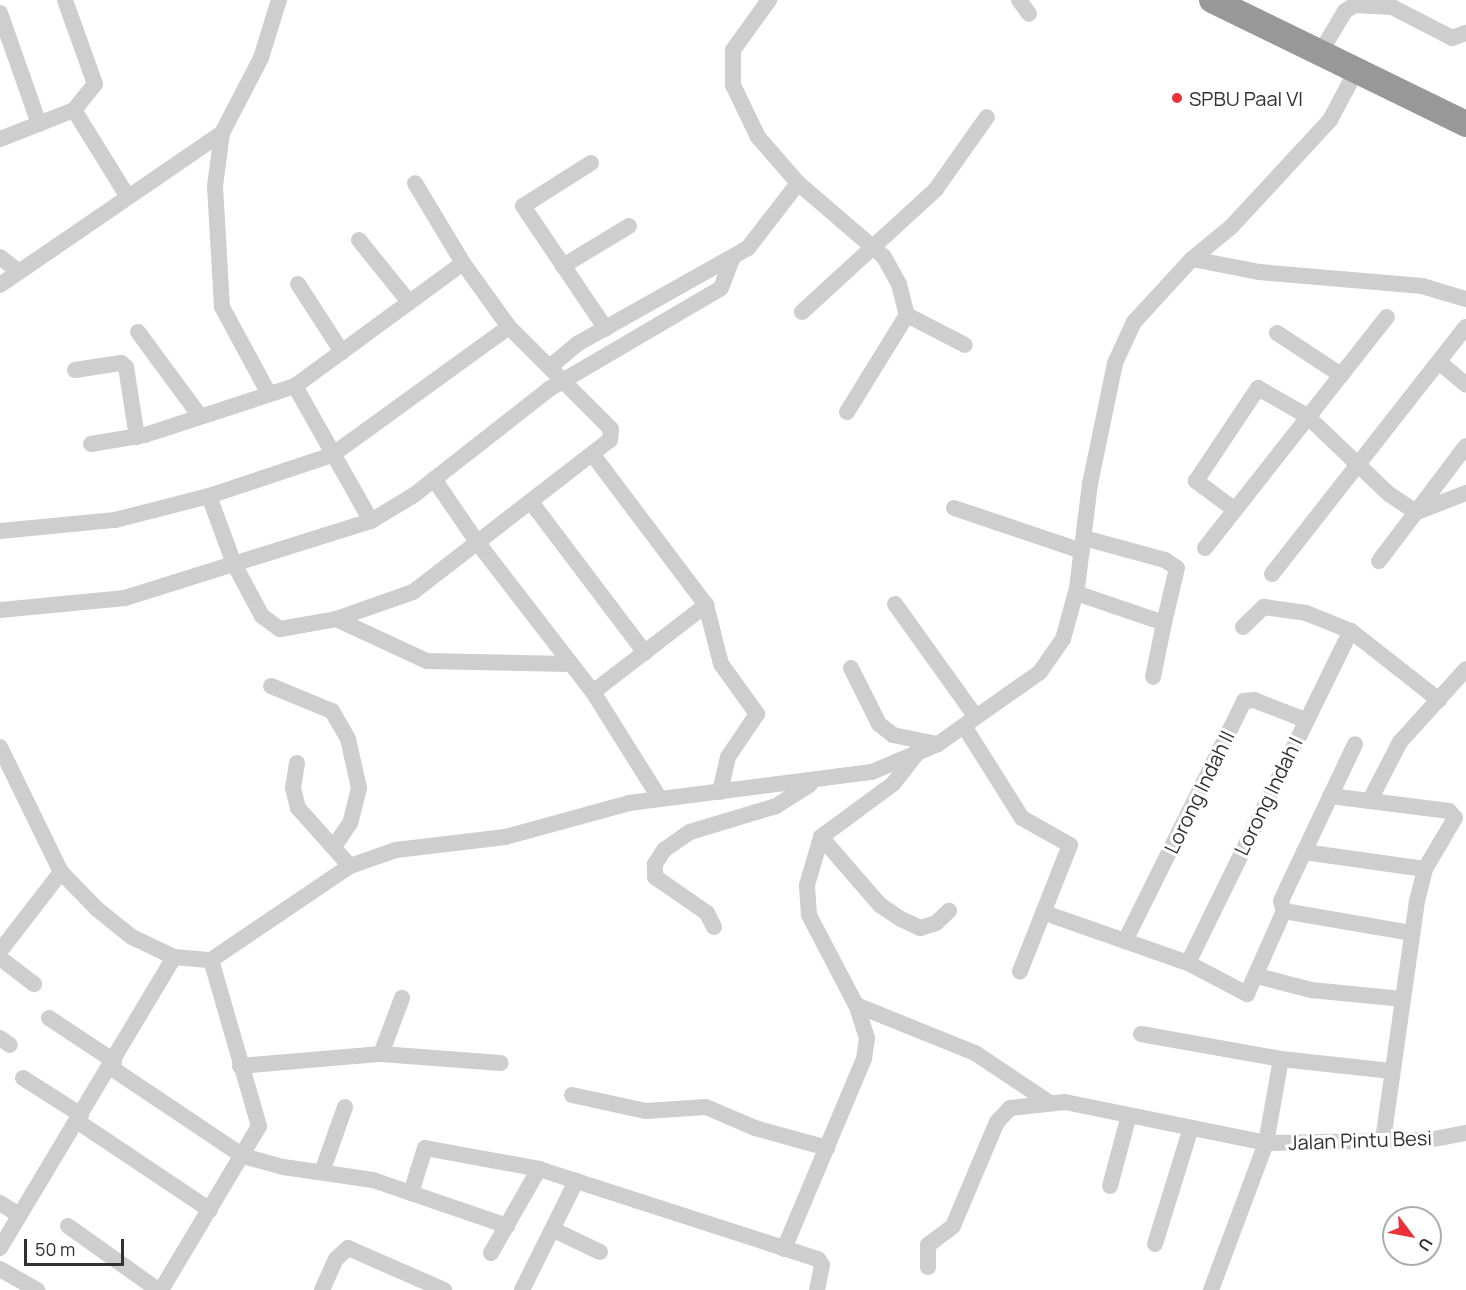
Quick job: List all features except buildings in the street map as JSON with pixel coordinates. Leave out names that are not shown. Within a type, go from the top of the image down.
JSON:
[{"type":"highway","points":[[1212,0],[1466,124]]},
{"type":"street","points":[[0,139],[74,110],[95,84],[65,0]]},
{"type":"street","points":[[269,394],[222,307],[215,186],[222,133],[254,74],[279,0]]},
{"type":"street","points":[[769,0],[733,50],[733,85],[758,137],[798,183],[873,248],[899,284],[907,315],[847,412]]},
{"type":"street","points":[[1019,0],[1029,15]]},
{"type":"street","points":[[1320,53],[1352,3],[1392,7],[1452,38],[1466,33]]},
{"type":"street","points":[[0,13],[39,124]]},
{"type":"street","points":[[0,747],[61,872],[132,937],[174,957],[211,960],[350,866],[396,850],[505,837],[629,803],[816,781],[872,772],[938,744],[1040,672],[1063,639],[1076,593],[1115,363],[1134,322],[1192,260],[1231,227],[1330,120],[1356,71]]},
{"type":"street","points":[[74,110],[128,197]]},
{"type":"street","points":[[802,312],[936,189],[987,117]]},
{"type":"street","points":[[0,285],[222,133]]},
{"type":"street","points":[[591,163],[523,206],[606,328]]},
{"type":"street","points":[[209,496],[234,564],[262,616],[280,629],[336,619],[413,592],[593,456],[610,440],[611,429],[509,327],[463,263],[415,183]]},
{"type":"street","points":[[550,366],[606,328],[748,248],[798,183]]},
{"type":"street","points":[[563,266],[629,226]]},
{"type":"street","points":[[359,240],[409,302]]},
{"type":"street","points":[[0,257],[19,272]]},
{"type":"street","points":[[0,610],[125,598],[371,521],[434,478],[564,380],[721,288],[732,257]]},
{"type":"street","points":[[1192,260],[1259,272],[1422,286],[1466,299]]},
{"type":"street","points":[[91,444],[137,437],[295,386],[463,263]]},
{"type":"street","points":[[298,284],[342,352]]},
{"type":"street","points":[[907,315],[964,345]]},
{"type":"street","points":[[1206,548],[1307,416],[1387,317]]},
{"type":"street","points":[[0,531],[115,520],[209,496],[332,455],[509,327]]},
{"type":"street","points":[[1272,574],[1466,327]]},
{"type":"street","points":[[138,332],[200,416]]},
{"type":"street","points":[[1277,333],[1341,375]]},
{"type":"street","points":[[1439,362],[1466,385]]},
{"type":"street","points":[[75,370],[121,363],[126,367],[137,437]]},
{"type":"street","points":[[295,386],[371,521]]},
{"type":"street","points":[[1234,510],[1196,481],[1258,388],[1307,416],[1359,466],[1416,512]]},
{"type":"street","points":[[1379,561],[1466,446]]},
{"type":"street","points":[[593,456],[706,605],[721,663],[757,714],[723,767],[720,792]]},
{"type":"street","points":[[434,478],[477,542],[593,692],[660,799]]},
{"type":"street","points":[[1416,512],[1466,493]]},
{"type":"street","points":[[531,502],[645,653]]},
{"type":"street","points":[[954,508],[1083,545],[1166,560],[1177,568],[1153,677]]},
{"type":"street","points":[[1076,593],[1164,623]]},
{"type":"street","points":[[895,604],[970,721],[1022,818],[1070,845],[1045,913],[1020,971]]},
{"type":"street","points":[[593,692],[706,605]]},
{"type":"street","points":[[1243,627],[1263,608],[1306,613],[1351,631],[1439,700]]},
{"type":"street","points":[[336,619],[427,661],[570,664]]},
{"type":"street","name":"Lorong Indah I","points":[[1188,963],[1305,720],[1351,631]]},
{"type":"street","points":[[851,668],[879,724],[913,742],[938,744]]},
{"type":"street","points":[[1370,800],[1400,742],[1466,669]]},
{"type":"street","points":[[271,686],[332,711],[348,740],[359,788],[350,823],[334,847]]},
{"type":"street","name":"Lorong Indah II","points":[[1125,942],[1244,701],[1254,700],[1305,720]]},
{"type":"street","points":[[1045,913],[1188,963],[1245,994],[1257,976],[1284,911],[1281,901],[1355,744]]},
{"type":"street","points":[[784,1249],[864,1059],[867,1038],[856,1005],[809,915],[807,885],[822,837],[893,784],[917,753]]},
{"type":"street","points":[[297,763],[293,788],[298,808],[350,866]]},
{"type":"street","points":[[714,927],[707,913],[655,877],[656,864],[664,850],[690,832],[776,806],[816,781]]},
{"type":"street","points":[[1330,796],[1453,813],[1425,869],[1412,933],[1391,1071],[1383,1142]]},
{"type":"street","points":[[822,837],[880,905],[901,919],[920,928],[936,923],[949,911]]},
{"type":"street","points":[[1304,852],[1425,869]]},
{"type":"street","points":[[0,951],[61,872]]},
{"type":"street","points":[[1284,911],[1412,933]]},
{"type":"street","points":[[0,1248],[174,957]]},
{"type":"street","points":[[0,958],[34,984]]},
{"type":"street","points":[[68,1226],[160,1290],[243,1156],[259,1126],[259,1116],[240,1066],[211,960]]},
{"type":"street","points":[[1257,976],[1311,990],[1403,999]]},
{"type":"street","points":[[381,1054],[402,998]]},
{"type":"street","points":[[856,1005],[975,1053],[1050,1103]]},
{"type":"street","points":[[49,1018],[243,1156],[373,1180],[507,1226]]},
{"type":"street","points":[[1141,1034],[1281,1059],[1391,1071]]},
{"type":"street","points":[[240,1066],[381,1054],[501,1064]]},
{"type":"street","points":[[928,1267],[928,1245],[953,1226],[997,1122],[1018,1105],[1050,1103],[1129,1115],[1266,1143],[1281,1059]]},
{"type":"street","points":[[23,1078],[210,1210]]},
{"type":"street","points":[[572,1095],[646,1111],[706,1107],[755,1128],[827,1148]]},
{"type":"street","points":[[322,1172],[345,1107]]},
{"type":"street","points":[[1110,1186],[1129,1115]]},
{"type":"street","points":[[1155,1245],[1191,1128]]},
{"type":"street","name":"Jalan Pintu Besi","points":[[1211,1290],[1266,1143],[1383,1142],[1466,1133]]},
{"type":"street","points":[[411,1193],[425,1148],[539,1169],[818,1258],[822,1265],[817,1290]]},
{"type":"street","points":[[490,1253],[539,1169]]},
{"type":"street","points":[[522,1290],[554,1230],[576,1181]]},
{"type":"street","points":[[0,1203],[19,1215]]},
{"type":"street","points":[[554,1230],[600,1252]]},
{"type":"street","points":[[322,1290],[336,1259],[348,1248],[419,1286],[444,1290]]},
{"type":"street","points":[[0,1269],[37,1290]]},
{"type":"place","name":"SPBU Paal VI","points":[[1177,98]]}]
